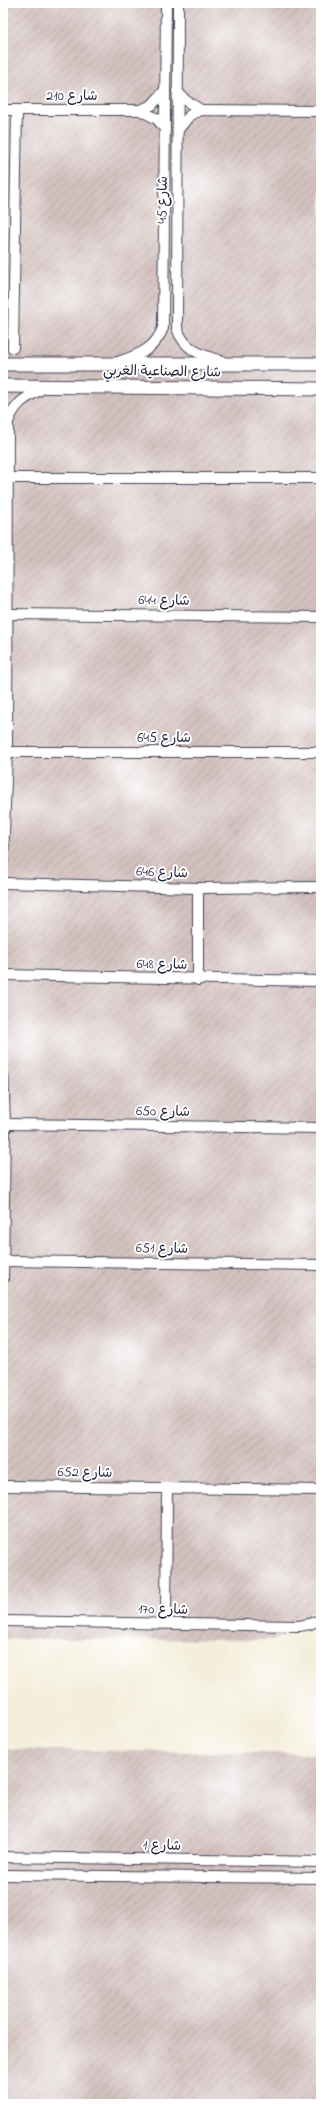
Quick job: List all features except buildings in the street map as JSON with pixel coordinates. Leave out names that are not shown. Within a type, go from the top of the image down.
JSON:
[{"type":"main road","name":"شارع الصناعية الغربي","points":[[3,364],[321,364]]},
{"type":"main road","name":"شارع الصناعية الغربي","points":[[3,386],[321,389]]},
{"type":"street","name":"شارع 45","points":[[113,364],[146,351],[154,345],[163,328],[166,3]]},
{"type":"street","name":"شارع 45","points":[[178,3],[176,328],[180,338],[194,352],[232,364]]},
{"type":"street","points":[[140,110],[152,105],[165,90]]},
{"type":"street","points":[[177,91],[185,100],[201,110],[321,111]]},
{"type":"street","name":"شارع 210","points":[[3,110],[140,110]]},
{"type":"street","points":[[13,348],[17,110]]},
{"type":"street","points":[[140,110],[152,115],[165,129]]},
{"type":"street","points":[[178,130],[185,120],[201,110]]},
{"type":"street","points":[[8,422],[15,406],[47,386]]},
{"type":"street","points":[[3,409],[8,422],[7,752],[3,860]]},
{"type":"street","points":[[8,478],[321,478]]},
{"type":"street","name":"شارع 644","points":[[8,614],[321,616]]},
{"type":"street","name":"شارع 645","points":[[7,752],[321,752]]},
{"type":"street","name":"شارع 646","points":[[3,883],[198,888],[321,887]]},
{"type":"street","points":[[198,888],[198,980]]},
{"type":"street","name":"شارع 648","points":[[3,975],[198,980],[321,981]]},
{"type":"street","points":[[3,1068],[5,1124],[3,1279]]},
{"type":"street","name":"شارع 650","points":[[5,1124],[321,1128]]},
{"type":"street","name":"شارع 651","points":[[3,1261],[321,1264]]},
{"type":"street","name":"شارع 652","points":[[3,1486],[321,1490]]},
{"type":"street","points":[[166,1624],[167,1488]]},
{"type":"street","name":"شارع 170","points":[[3,1621],[299,1626],[310,1624],[321,1619]]},
{"type":"street","name":"شارع 1","points":[[3,1857],[321,1862]]},
{"type":"street","points":[[174,1877],[175,1860]]},
{"type":"street","points":[[3,1875],[321,1878]]},
{"type":"shaded area","points":[[3,3],[321,3],[321,1604],[276,1640],[3,1639]]},
{"type":"shaded area","points":[[3,1749],[321,1754],[321,2104],[3,2104]]}]
